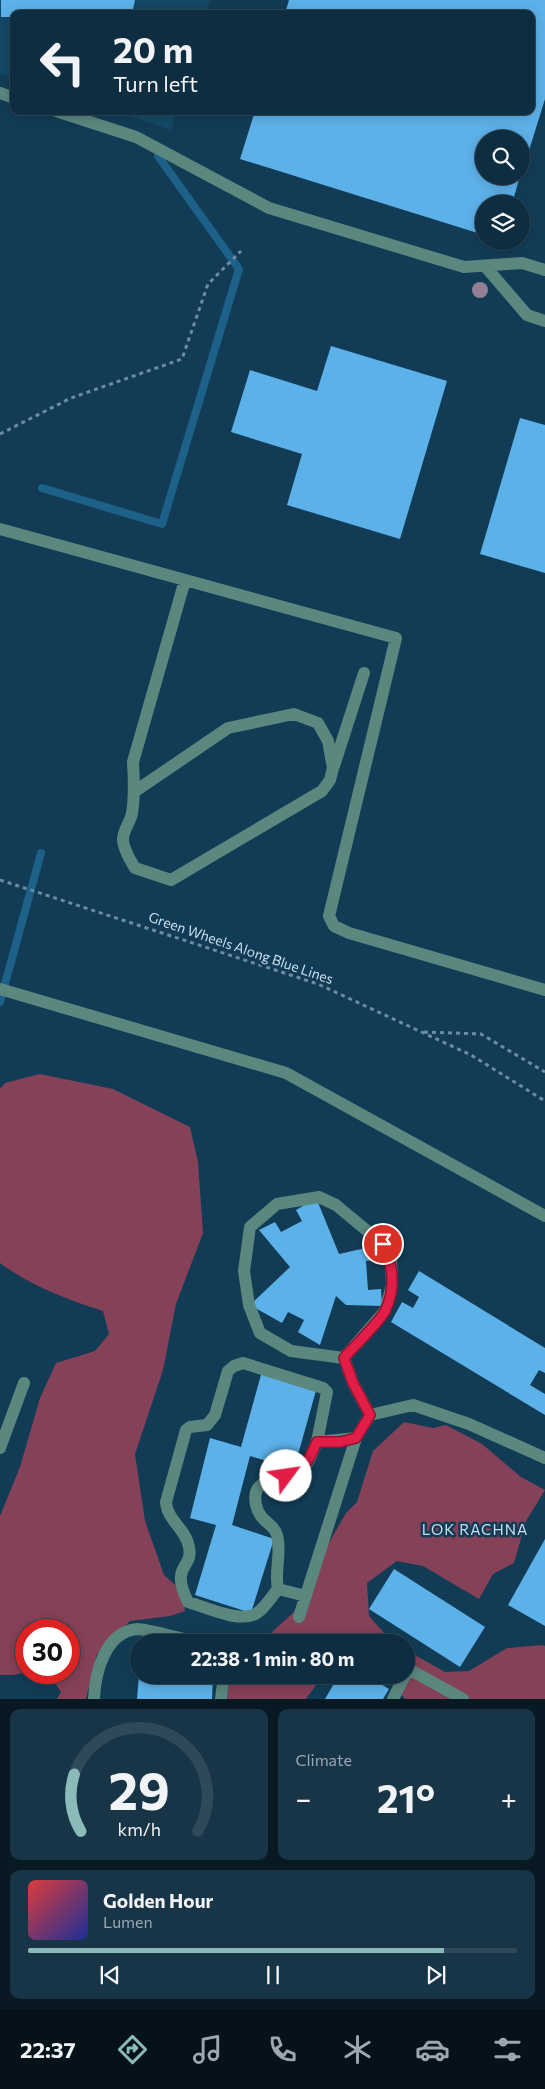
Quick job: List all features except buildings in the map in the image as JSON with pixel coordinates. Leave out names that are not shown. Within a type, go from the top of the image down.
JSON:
[{"type":"street","points":[[68,115],[136,137],[269,208],[464,267],[522,263],[545,269]]},
{"type":"street","points":[[485,266],[527,315],[545,321]]},
{"type":"street","points":[[0,529],[396,638],[329,916],[334,926],[349,933],[545,990]]},
{"type":"street","points":[[185,580],[133,762],[135,779],[132,813],[123,839],[127,854],[135,868],[171,880],[322,791],[330,780],[364,673]]},
{"type":"street","points":[[134,792],[228,728],[294,714],[318,723],[328,741],[333,768]]},
{"type":"street","points":[[0,989],[286,1073],[545,1216]]},
{"type":"street","points":[[319,1197],[328,1201],[336,1205],[383,1244],[390,1258],[392,1285],[385,1311],[344,1358],[291,1351],[260,1333],[248,1305],[244,1271],[250,1228],[277,1204],[319,1197]]},
{"type":"street","points":[[344,1358],[353,1383],[370,1415]]},
{"type":"street","points":[[243,1363],[323,1388],[327,1392],[317,1442],[306,1464],[297,1474],[274,1478],[260,1485],[256,1492],[255,1502],[260,1517],[277,1532],[280,1547],[276,1578],[278,1589],[258,1613],[248,1616],[237,1617],[188,1602],[184,1594],[181,1575],[190,1556],[189,1545],[184,1534],[167,1512],[166,1502],[186,1430],[190,1427],[207,1425],[215,1415],[228,1371],[234,1366],[243,1363]]},
{"type":"street","points":[[0,1448],[24,1382]]},
{"type":"street","points":[[299,1617],[356,1438],[370,1415],[414,1405],[469,1424],[545,1458]]},
{"type":"street","points":[[317,1442],[340,1442],[356,1438]]},
{"type":"street","points":[[278,1589],[306,1596]]},
{"type":"street","points":[[94,1699],[100,1663],[105,1652],[123,1634],[138,1629],[161,1634]]},
{"type":"street","points":[[415,1673],[463,1699]]},
{"type":"street","points":[[221,1699],[223,1684]]},
{"type":"street","points":[[393,1699],[401,1684]]},
{"type":"path","points":[[0,434],[71,398],[182,358],[208,284],[241,251]]},
{"type":"path","name":"Green Wheels Along Blue Lines","points":[[0,880],[318,984],[471,1055],[545,1101]]},
{"type":"path","points":[[420,1032],[482,1034],[545,1072]]},
{"type":"shaded area","points":[[0,0],[210,0],[207,10],[10,10],[10,77],[0,74]]},
{"type":"shaded area","points":[[127,115],[176,115],[171,130]]},
{"type":"shaded area","points":[[40,1074],[113,1089],[190,1127],[198,1162],[203,1233],[176,1304],[163,1370],[135,1454],[145,1521],[164,1575],[181,1590],[185,1611],[170,1616],[130,1621],[97,1654],[86,1699],[57,1699],[61,1692],[56,1684],[80,1684],[80,1619],[15,1619],[15,1675],[0,1675],[0,1516],[20,1467],[40,1398],[56,1363],[95,1351],[109,1334],[103,1311],[49,1291],[24,1279],[0,1263],[0,1089],[5,1083]]},
{"type":"shaded area","points":[[404,1422],[433,1428],[446,1425],[482,1444],[521,1477],[545,1490],[526,1521],[514,1563],[493,1574],[479,1599],[423,1566],[397,1561],[367,1583],[369,1616],[385,1634],[270,1634],[294,1612],[319,1560],[346,1513],[357,1502],[373,1451]]},
{"type":"shaded area","points":[[545,1646],[545,1699],[405,1699],[392,1684],[415,1684],[415,1655],[445,1672],[469,1671],[507,1648]]},
{"type":"shaded area","points":[[229,1684],[318,1684],[306,1699],[227,1699]]},
{"type":"waterway","points":[[42,488],[162,524],[239,269],[158,156]]},
{"type":"waterway","points":[[0,1002],[41,853]]},
{"type":"district","name":"LOK RACHNA","points":[[475,1530]]},
{"type":"route","points":[[286,1476],[297,1474],[306,1464],[317,1442],[340,1442],[356,1438],[370,1415],[353,1383],[344,1358],[385,1311],[392,1285],[390,1258],[383,1244]]}]
